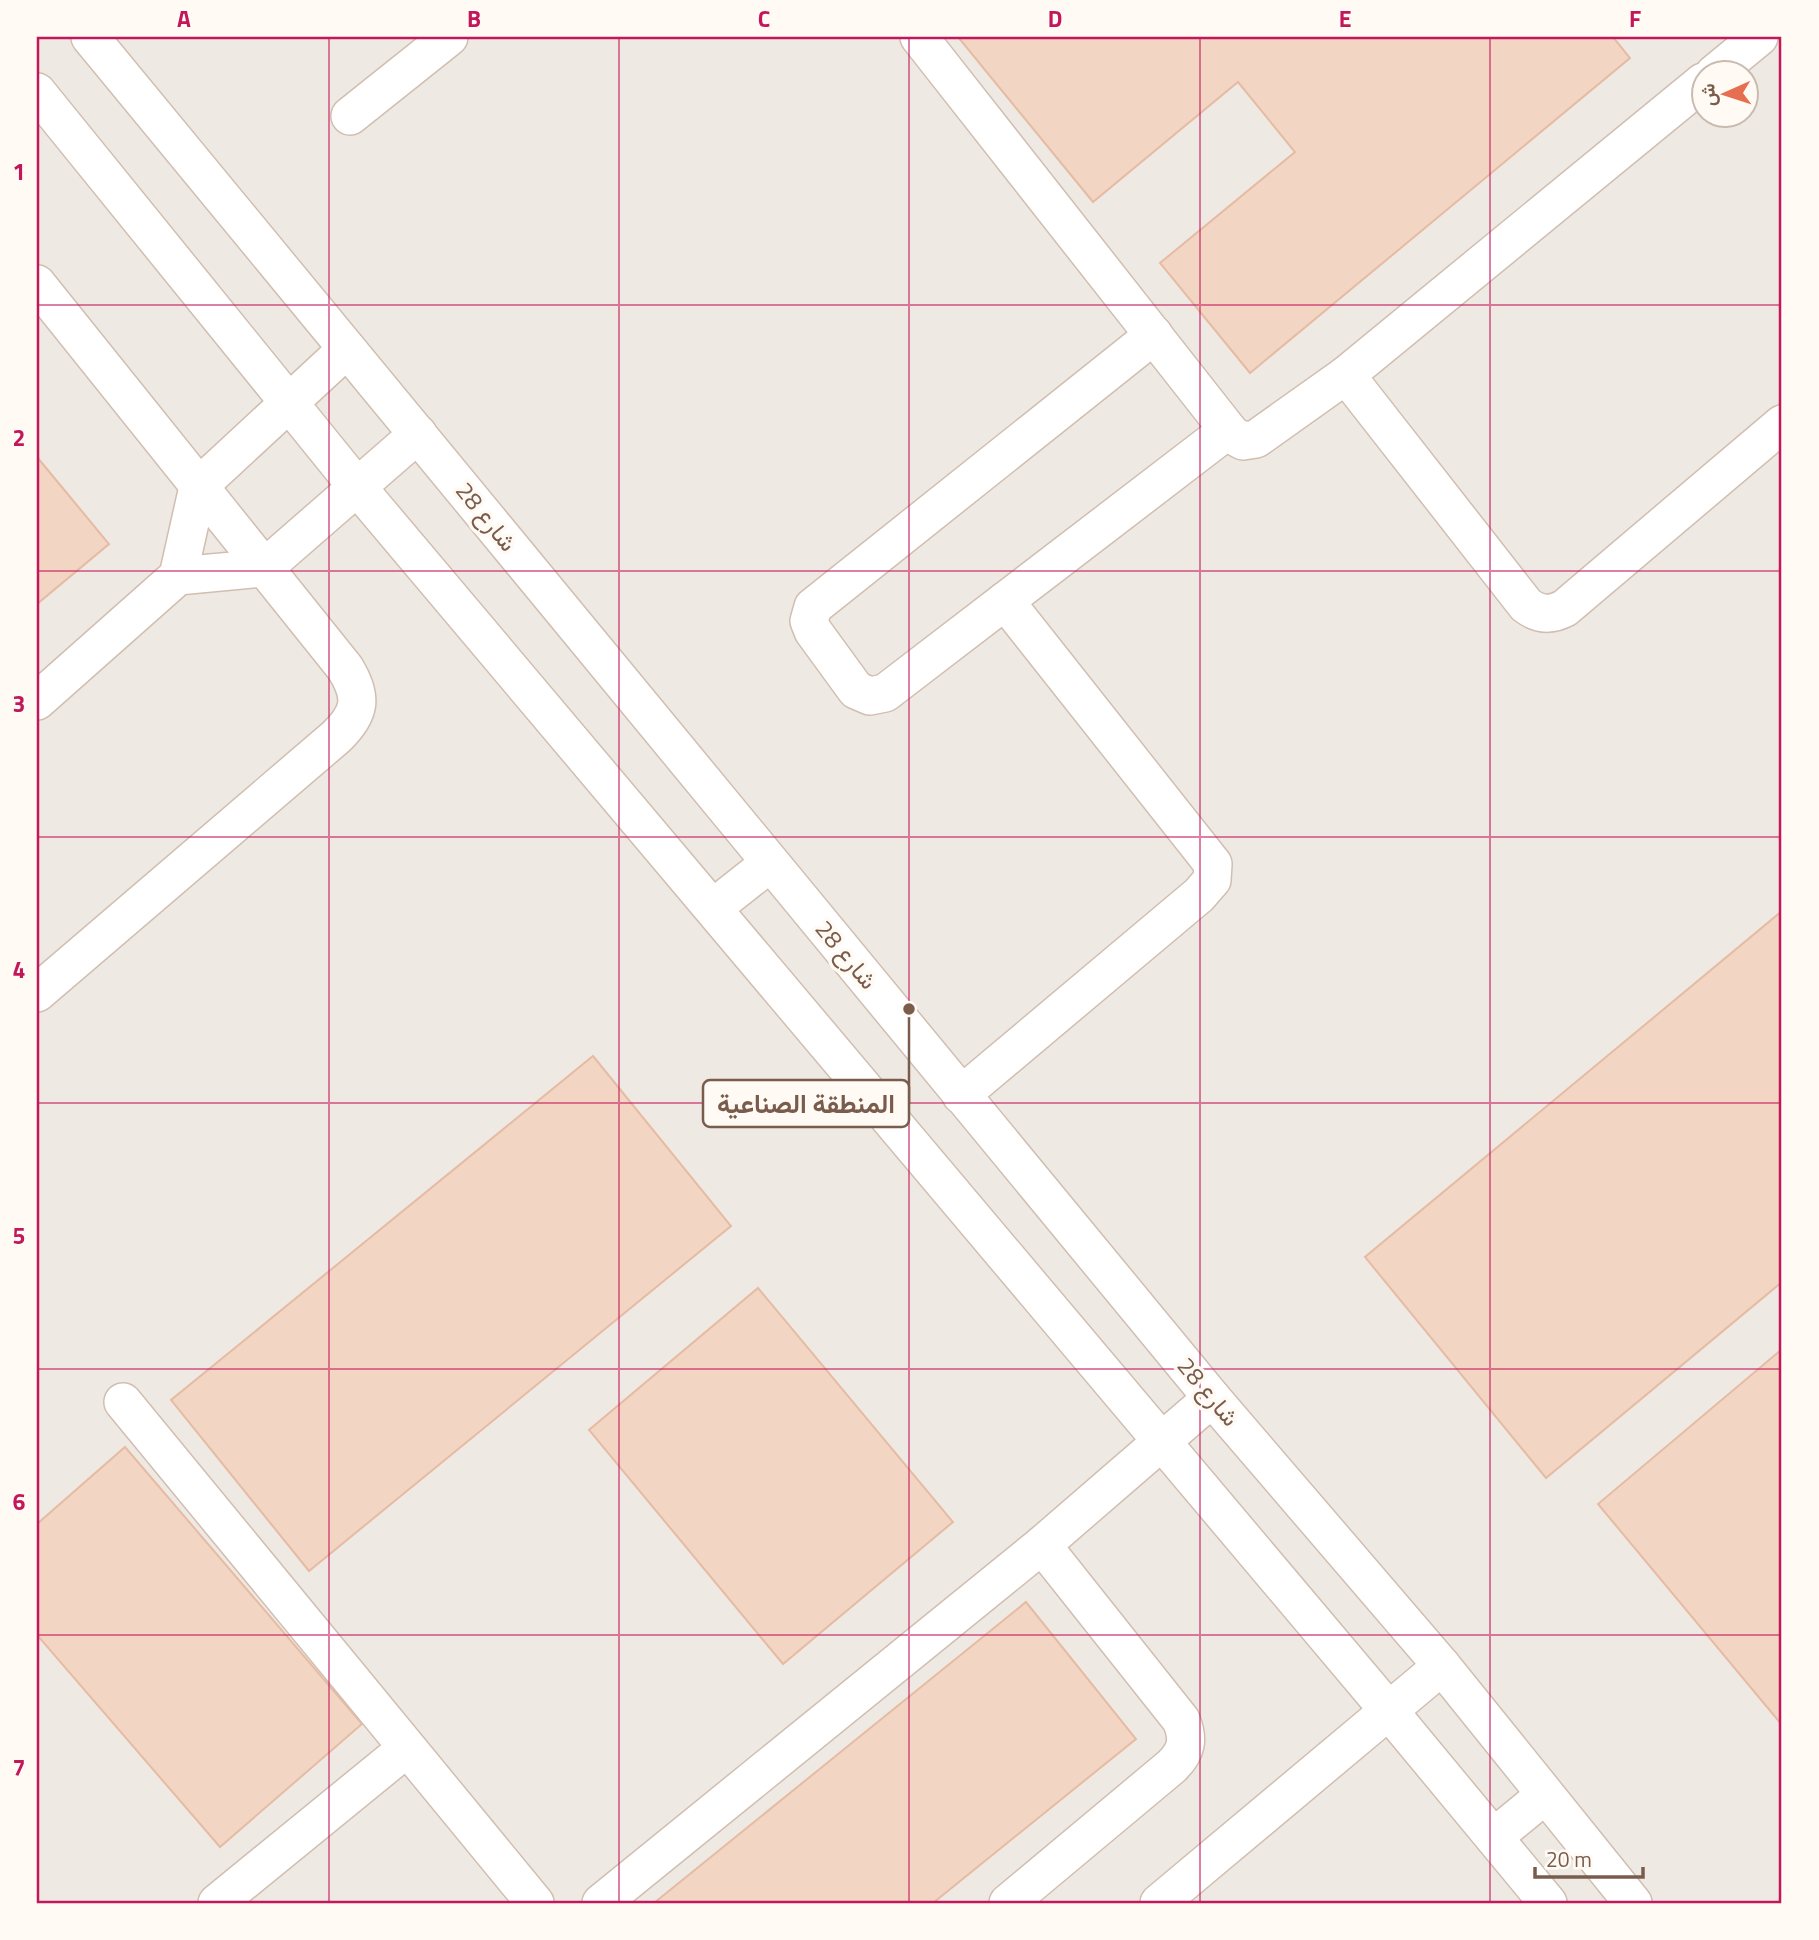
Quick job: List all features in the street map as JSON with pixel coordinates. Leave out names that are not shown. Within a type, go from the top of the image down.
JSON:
[{"type":"lane","name":"شارع 28","points":[[90,37],[1212,1398],[1442,1666],[1633,1903]]},
{"type":"lane","points":[[350,116],[449,37]]},
{"type":"lane","points":[[919,37],[1232,435],[1243,441],[1256,439],[1346,375],[1689,93]]},
{"type":"lane","points":[[1731,60],[1759,37]]},
{"type":"lane","points":[[37,92],[358,488],[1548,1903]]},
{"type":"lane","points":[[37,284],[345,668],[355,685],[358,704],[351,723],[37,993]]},
{"type":"lane","points":[[1154,335],[813,607],[808,621],[813,631],[856,690],[870,696],[885,693],[1228,430]]},
{"type":"lane","points":[[37,701],[178,576],[198,487],[347,349]]},
{"type":"lane","points":[[1346,375],[1526,605],[1541,614],[1564,608],[1782,424]]},
{"type":"lane","points":[[178,576],[264,568],[418,434]]},
{"type":"lane","points":[[961,1095],[1199,895],[1212,880],[1213,864],[1004,601]]},
{"type":"lane","points":[[713,908],[770,863]]},
{"type":"lane","points":[[601,1903],[1042,1545],[1212,1398]]},
{"type":"lane","points":[[123,1402],[535,1903]]},
{"type":"lane","points":[[1008,1903],[1172,1766],[1181,1757],[1186,1745],[1186,1732],[1181,1720],[1042,1545]]},
{"type":"lane","points":[[1159,1903],[1442,1666]]},
{"type":"lane","points":[[217,1903],[407,1748]]},
{"type":"lane","points":[[1494,1837],[1545,1795]]},
{"type":"shaded area","points":[[37,37],[1782,37],[1782,1903],[37,1903]]},
{"type":"building","points":[[958,37],[1613,37],[1630,58],[1250,373],[1160,263],[1295,152],[1238,82],[1093,202]]},
{"type":"building","points":[[37,457],[109,544],[37,604]]},
{"type":"building","points":[[1782,911],[1782,1282],[1546,1478],[1365,1257]]},
{"type":"building","points":[[593,1056],[731,1226],[309,1571],[171,1400]]},
{"type":"building","points":[[758,1288],[953,1522],[783,1664],[589,1430]]},
{"type":"building","points":[[1782,1349],[1782,1725],[1598,1504]]},
{"type":"building","points":[[125,1447],[362,1724],[220,1847],[37,1635],[37,1524]]},
{"type":"building","points":[[1026,1602],[1136,1739],[933,1903],[654,1903]]},
{"type":"place","name":"المنطقة الصناعية","points":[[909,1009]]}]
